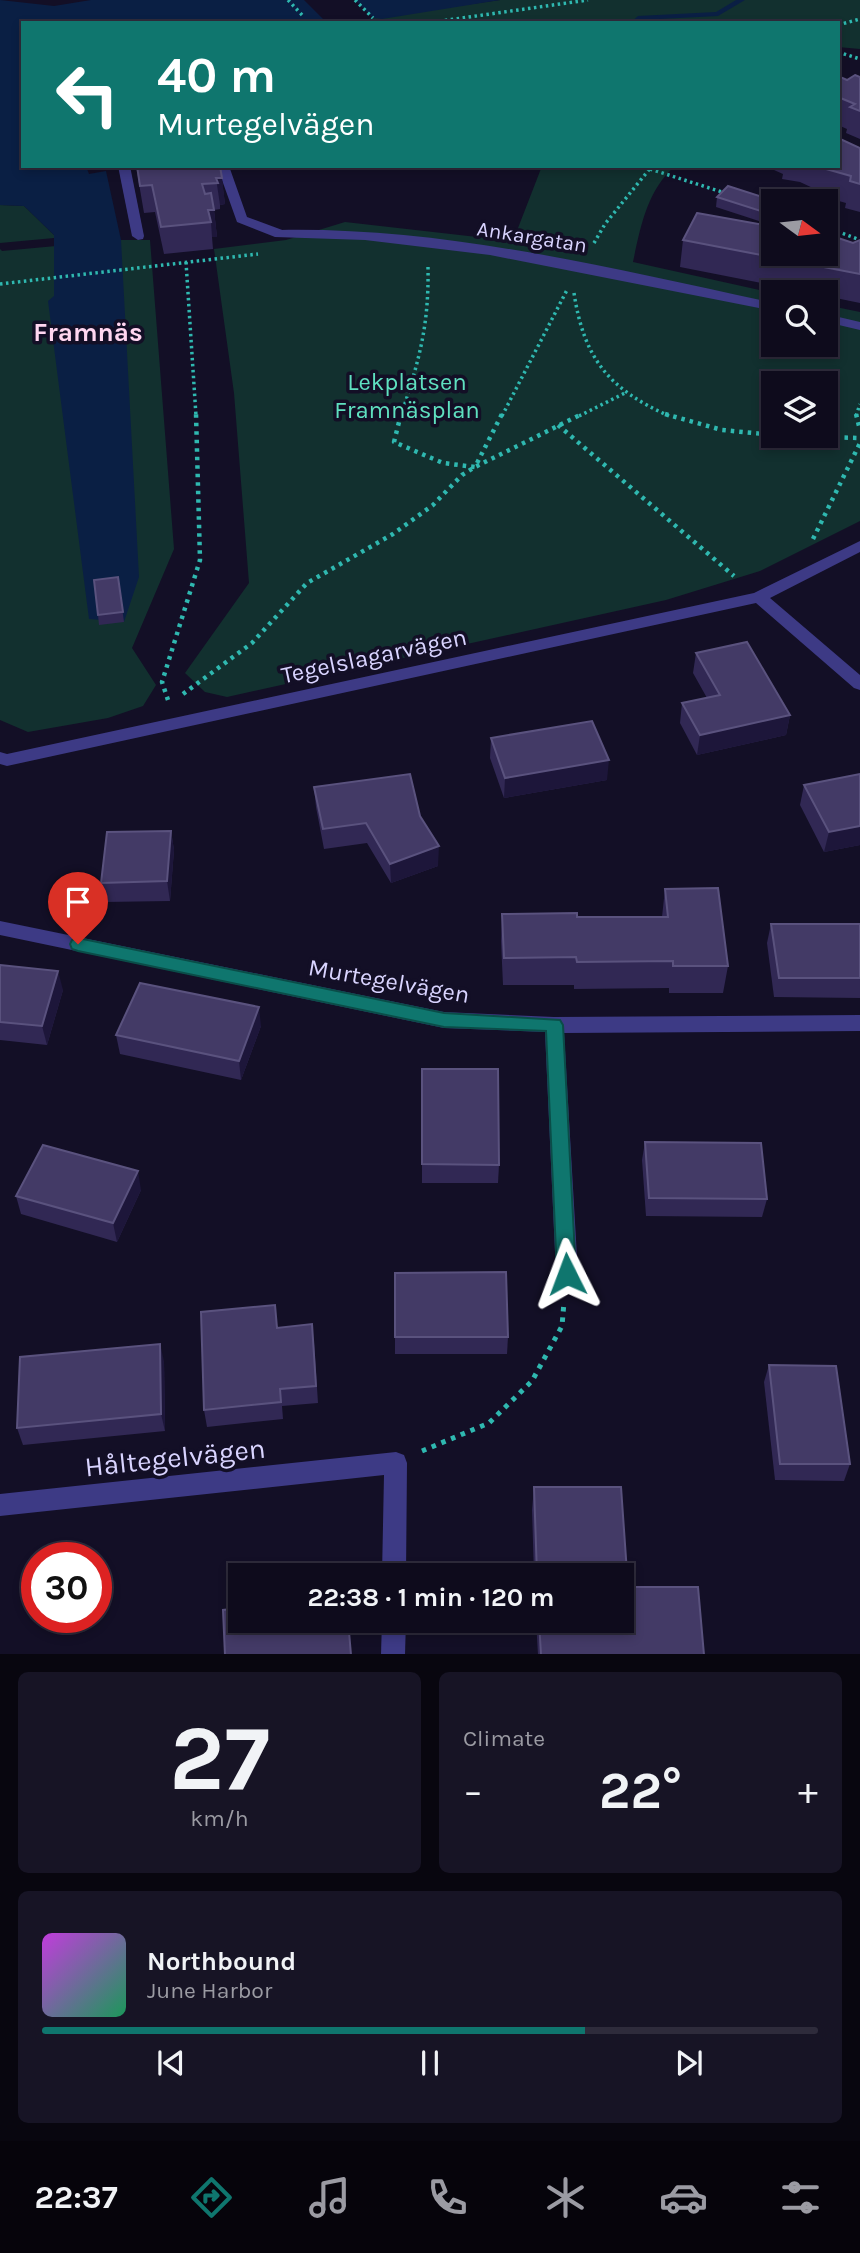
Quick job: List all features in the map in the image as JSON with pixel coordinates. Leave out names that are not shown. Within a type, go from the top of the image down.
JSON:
[{"type":"street","points":[[124,168],[138,236]]},
{"type":"street","name":"Ankargatan","points":[[224,168],[241,219],[280,234],[322,232],[412,240],[580,266],[761,304]]},
{"type":"street","points":[[838,321],[860,326]]},
{"type":"street","name":"Tegelslagarvägen","points":[[0,758],[7,760],[759,597],[859,549]]},
{"type":"street","points":[[759,597],[860,684]]},
{"type":"street","name":"Murtegelvägen","points":[[0,928],[444,1020],[554,1025],[860,1023]]},
{"type":"street","points":[[554,1025],[567,1274]]},
{"type":"street","points":[[394,1563],[396,1463]]},
{"type":"street","name":"Håltegelvägen","points":[[0,1506],[396,1463]]},
{"type":"street","points":[[394,1633],[394,1654]]},
{"type":"path","points":[[288,0],[304,17]]},
{"type":"path","points":[[355,0],[373,18]]},
{"type":"path","points":[[441,21],[588,0]]},
{"type":"path","points":[[840,24],[860,19]]},
{"type":"path","points":[[840,53],[860,59]]},
{"type":"path","points":[[475,467],[572,279],[605,224],[649,168]]},
{"type":"path","points":[[653,168],[736,196]]},
{"type":"path","points":[[838,232],[860,240]]},
{"type":"path","points":[[176,724],[162,682],[200,560],[195,396],[186,262]]},
{"type":"path","points":[[428,263],[429,300],[419,360],[398,419],[394,442],[443,463],[475,467]]},
{"type":"path","points":[[0,284],[151,266]]},
{"type":"path","points":[[572,279],[577,316],[589,352],[607,376],[625,393],[664,413],[704,426],[738,434],[761,435]]},
{"type":"path","points":[[176,724],[174,710],[183,695],[252,643],[307,583],[393,534],[433,505],[463,475],[475,467],[625,393]]},
{"type":"path","points":[[860,404],[856,415],[860,430]]},
{"type":"path","points":[[558,425],[759,597]]},
{"type":"path","points":[[793,580],[860,441],[838,440]]},
{"type":"path","points":[[396,1463],[489,1423],[532,1381],[562,1326],[567,1274]]},
{"type":"green space","points":[[500,0],[860,0],[860,49],[840,47],[840,21],[354,21]]},
{"type":"green space","name":"Lekplatsen Framnäsplan","points":[[541,168],[673,168],[651,198],[633,262],[761,290],[761,357],[838,357],[838,307],[860,312],[860,521],[760,571],[666,600],[227,697],[205,692],[185,673],[249,583],[234,393],[214,249],[286,240],[345,222],[513,241]]},
{"type":"green space","points":[[0,205],[24,206],[54,238],[0,243]]},
{"type":"green space","points":[[121,240],[150,240],[174,549],[132,648],[156,685],[143,706],[108,718],[28,732],[0,720],[0,249],[2,251]]},
{"type":"water","points":[[0,0],[54,6],[91,0],[304,0],[325,21],[21,21],[21,168],[87,168],[89,174],[106,171],[121,240],[139,577],[124,622],[89,619],[48,301],[54,296],[54,235],[24,206],[0,205]]},
{"type":"water","points":[[355,0],[500,0],[382,19],[373,18]]},
{"type":"building","points":[[855,75],[860,77],[860,111],[850,107],[855,104],[840,98],[840,77],[847,80]]},
{"type":"building","points":[[840,139],[860,148],[860,184],[850,181],[851,176],[823,168],[840,168]]},
{"type":"building","points":[[137,168],[220,168],[222,178],[216,178],[218,183],[202,184],[205,194],[211,193],[214,210],[208,210],[211,222],[161,227],[152,185],[140,186]]},
{"type":"building","points":[[728,186],[761,197],[761,211],[717,197]]},
{"type":"building","points":[[697,213],[761,224],[761,255],[683,240]]},
{"type":"building","points":[[838,238],[853,243],[860,240],[860,274],[818,266],[838,266]]},
{"type":"building","points":[[118,577],[123,612],[98,615],[94,580]]},
{"type":"building","points":[[747,642],[790,715],[700,735],[682,703],[720,695],[696,653]]},
{"type":"building","points":[[592,721],[609,760],[505,778],[491,738]]},
{"type":"building","points":[[410,774],[420,816],[439,846],[390,864],[366,823],[323,829],[314,787]]},
{"type":"building","points":[[860,774],[860,826],[829,832],[804,785]]},
{"type":"building","points":[[171,831],[167,881],[101,883],[107,832]]},
{"type":"building","points":[[718,888],[728,966],[673,966],[673,961],[577,962],[576,957],[504,958],[502,914],[577,913],[577,917],[668,917],[665,889]]},
{"type":"building","points":[[771,924],[860,924],[860,978],[779,978]]},
{"type":"building","points":[[0,965],[58,971],[42,1026],[0,1022]]},
{"type":"building","points":[[140,983],[259,1007],[239,1061],[116,1035]]},
{"type":"building","points":[[422,1069],[498,1069],[499,1165],[422,1164]]},
{"type":"building","points":[[645,1142],[761,1143],[767,1199],[649,1198]]},
{"type":"building","points":[[43,1145],[138,1171],[113,1223],[16,1196]]},
{"type":"building","points":[[506,1272],[508,1337],[395,1337],[395,1273]]},
{"type":"building","points":[[275,1305],[277,1328],[312,1324],[316,1386],[280,1389],[281,1402],[204,1410],[201,1312]]},
{"type":"building","points":[[160,1344],[161,1414],[17,1428],[20,1357]]},
{"type":"building","points":[[769,1365],[836,1366],[850,1464],[780,1464]]},
{"type":"building","points":[[534,1487],[621,1487],[626,1563],[537,1563]]},
{"type":"building","points":[[634,1587],[698,1587],[704,1654],[541,1654],[540,1633],[634,1633]]},
{"type":"building","points":[[228,1609],[228,1633],[349,1633],[351,1654],[225,1654],[223,1610]]},
{"type":"waterway","points":[[636,21],[638,18],[718,14],[741,0]]},
{"type":"district","name":"Framnäs","points":[[88,332]]},
{"type":"route","points":[[78,944],[444,1020],[554,1025],[567,1274]]}]
